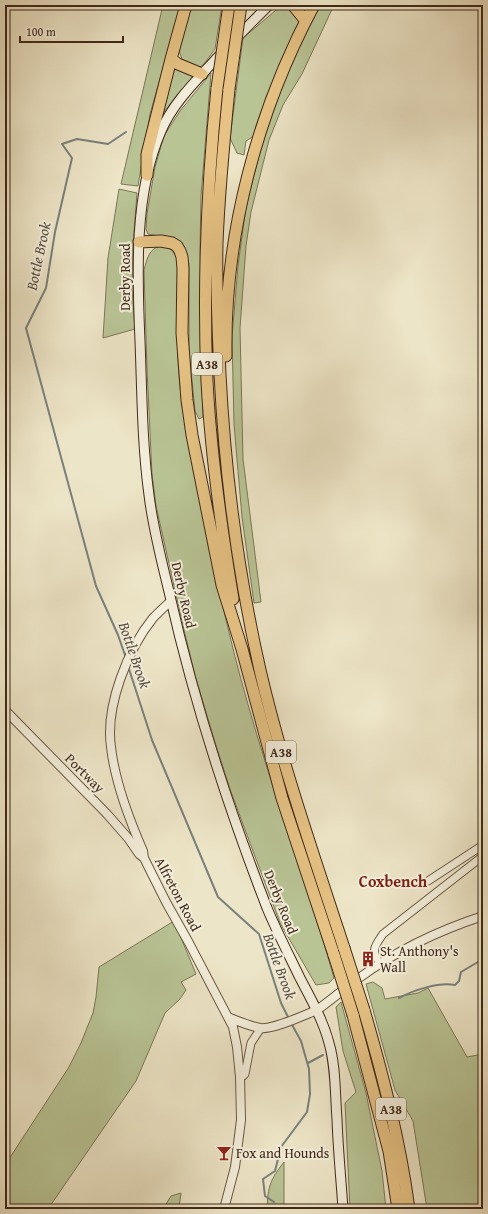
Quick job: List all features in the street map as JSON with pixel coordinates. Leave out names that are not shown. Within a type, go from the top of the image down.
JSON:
[{"type":"highway","points":[[147,175],[148,154],[170,59],[186,5]]},
{"type":"highway","name":"A38","points":[[229,5],[217,88],[210,161],[205,310],[208,382],[220,514],[239,639],[282,798],[353,1015],[389,1152],[398,1209]]},
{"type":"highway","name":"A38","points":[[241,5],[225,128],[218,236],[217,310],[222,416],[237,550],[251,629],[272,719],[292,791],[364,1010],[390,1107],[410,1209]]},
{"type":"highway","points":[[293,5],[305,20]]},
{"type":"highway","points":[[237,550],[227,379],[226,333],[230,278],[240,212],[259,137],[296,40],[314,5]]},
{"type":"highway","points":[[170,59],[202,74]]},
{"type":"highway","points":[[139,242],[161,240],[172,243],[177,246],[182,257],[182,333],[192,434],[222,585],[239,639]]},
{"type":"main road","name":"Derby Road","points":[[269,5],[184,94],[165,124],[147,175],[139,242],[139,323],[145,459],[148,493],[171,601],[187,668],[206,733],[244,846],[275,928],[317,1010],[328,1040],[334,1066],[343,1209]]},
{"type":"street","name":"Alfreton Road","points":[[171,601],[152,619],[133,651],[118,684],[110,720],[110,746],[117,774],[144,858],[166,902],[230,1018],[233,1027],[240,1077],[240,1128],[235,1167],[224,1209]]},
{"type":"street","name":"Portway","points":[[5,710],[107,814],[128,838],[139,854],[144,858]]},
{"type":"street","points":[[428,881],[483,845]]},
{"type":"street","points":[[380,964],[374,955],[374,949],[383,934],[483,856]]},
{"type":"street","points":[[230,1018],[260,1028],[285,1022],[317,1010],[380,964],[415,944],[449,928],[483,916]]},
{"type":"street","points":[[240,1077],[245,1074],[251,1043],[260,1028]]},
{"type":"green space","points":[[163,5],[181,5],[150,114],[138,186],[121,184]]},
{"type":"green space","points":[[190,5],[222,5],[215,49],[200,67],[185,62],[182,59],[178,48]]},
{"type":"green space","points":[[282,5],[289,6],[299,19],[300,25],[254,136],[246,141],[244,155],[237,153],[230,138],[243,38]]},
{"type":"green space","points":[[318,5],[334,5],[302,74],[283,105],[269,140],[251,212],[246,246],[240,328],[243,459],[261,602],[254,603],[242,517],[234,424],[232,337],[238,266],[246,207],[267,124],[293,56]]},
{"type":"green space","points":[[172,67],[193,76],[164,112],[161,111]]},
{"type":"green space","points":[[211,73],[201,196],[200,249],[203,417],[199,419],[195,411],[189,350],[189,264],[184,249],[179,242],[170,237],[148,234],[146,229],[155,167],[164,136],[180,111]]},
{"type":"green space","points":[[119,189],[137,193],[133,245],[132,289],[135,329],[103,338],[108,258]]},
{"type":"green space","points":[[161,246],[170,249],[178,258],[177,318],[181,395],[193,467],[224,611],[257,736],[334,978],[329,983],[316,985],[280,923],[230,789],[195,675],[184,630],[156,506],[152,474],[144,270],[151,252],[157,247]]},
{"type":"green space","points":[[174,921],[196,974],[181,982],[186,990],[180,999],[165,1013],[136,1081],[48,1209],[5,1209],[5,1163],[69,1067],[81,1043],[93,1013],[99,967]]},
{"type":"green space","points":[[373,982],[382,988],[385,999],[418,993],[428,988],[467,1057],[483,1054],[483,1082],[481,1083],[483,1102],[483,1209],[427,1209],[413,1121],[395,1090],[366,984]]},
{"type":"green space","points":[[341,1002],[366,1093],[382,1171],[386,1209],[350,1209],[345,1103],[356,1092],[343,1051],[336,1007]]},
{"type":"green space","points":[[284,1162],[284,1209],[267,1209],[268,1194],[271,1184]]},
{"type":"green space","points":[[181,1193],[179,1208],[183,1209],[163,1209],[171,1196]]},
{"type":"waterway","name":"Bottle Brook","points":[[126,132],[108,144],[77,139],[62,144],[72,158],[55,232],[46,288],[26,328],[96,586],[118,635],[126,658]]},
{"type":"waterway","name":"Bottle Brook","points":[[128,666],[152,740],[218,897],[259,934],[281,1003],[289,1019]]},
{"type":"waterway","points":[[399,998],[426,987],[448,984],[455,985],[459,981],[461,972],[483,959]]},
{"type":"waterway","name":"Bottle Brook","points":[[274,1202],[265,1196],[263,1179],[275,1171],[281,1147],[307,1112],[310,1094],[309,1069],[301,1041],[291,1023]]},
{"type":"waterway","points":[[308,1063],[323,1055]]},
{"type":"place","name":"St. Anthony's Wall","points":[[368,959]]},
{"type":"place","name":"Fox and Hounds","points":[[224,1153]]},
{"type":"district","name":"Coxbench","points":[[393,881]]}]
